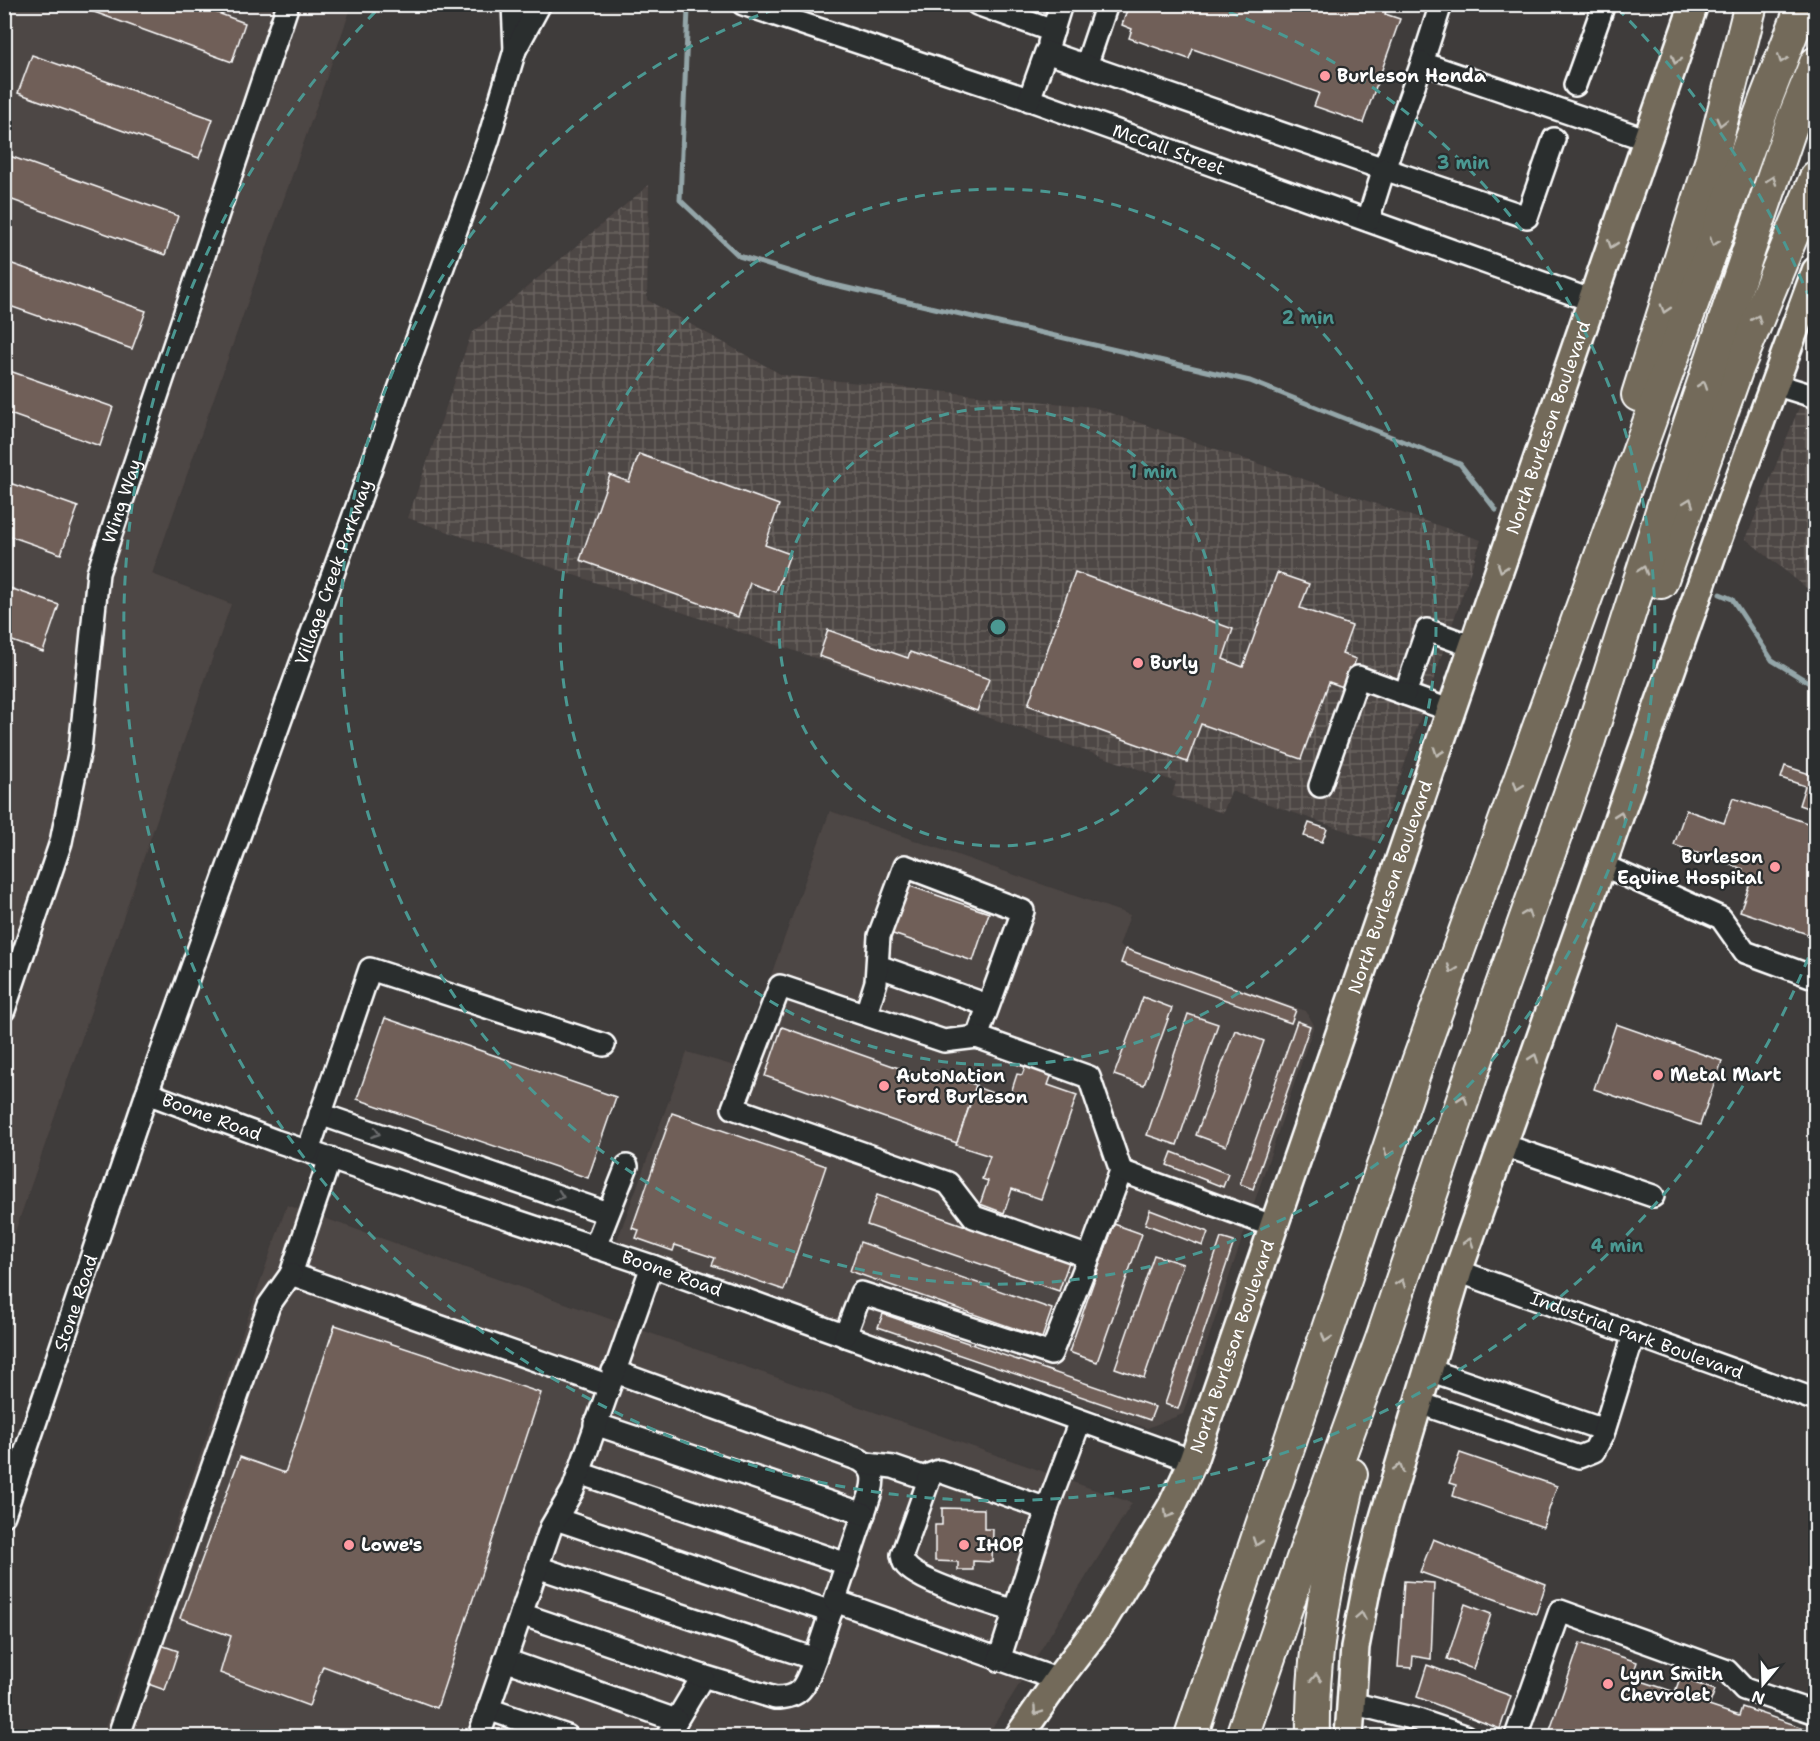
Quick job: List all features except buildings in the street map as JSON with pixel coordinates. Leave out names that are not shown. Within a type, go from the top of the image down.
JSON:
[{"type":"highway","points":[[1538,731],[1566,601],[1625,433],[1690,230],[1751,4]]},
{"type":"highway","points":[[1191,1737],[1418,1062],[1766,99],[1803,4]]},
{"type":"highway","points":[[1242,1737],[1587,746],[1694,412],[1789,131],[1815,63]]},
{"type":"highway","points":[[1587,746],[1608,729],[1736,371],[1815,177]]},
{"type":"highway","points":[[1313,1737],[1318,1642],[1327,1581],[1382,1339]]},
{"type":"main road","name":"North Burleson Boulevard","points":[[1019,1737],[1102,1622],[1172,1506],[1193,1461],[1695,4]]},
{"type":"main road","points":[[1349,1737],[1355,1647],[1368,1580],[1382,1524],[1458,1271],[1815,271]]},
{"type":"street","name":"Wing Way","points":[[4,1010],[61,842],[80,750],[98,573],[288,4]]},
{"type":"street","name":"Village Creek Parkway","points":[[513,4],[515,50]]},
{"type":"street","name":"McCall Street","points":[[743,4],[1029,100],[1593,301]]},
{"type":"street","points":[[976,4],[1053,31]]},
{"type":"street","points":[[1029,100],[1061,4]]},
{"type":"street","points":[[1086,66],[1107,4]]},
{"type":"street","points":[[1368,220],[1441,4]]},
{"type":"street","points":[[1575,85],[1604,4]]},
{"type":"street","name":"Village Creek Parkway","points":[[147,1093],[488,141],[515,50],[539,7]]},
{"type":"street","points":[[1046,52],[1527,217],[1554,138]]},
{"type":"street","points":[[1422,63],[1648,140]]},
{"type":"street","points":[[1774,384],[1815,398]]},
{"type":"street","points":[[1405,694],[1427,630],[1474,647]]},
{"type":"street","points":[[1320,786],[1358,677],[1452,711]]},
{"type":"street","points":[[1602,865],[1721,918],[1745,952],[1815,978]]},
{"type":"street","points":[[866,1014],[876,982],[879,936],[905,866],[1023,911],[977,1037]]},
{"type":"street","points":[[878,966],[987,1005]]},
{"type":"street","points":[[308,1151],[370,969],[604,1045]]},
{"type":"street","points":[[845,1336],[861,1293],[1051,1354],[1089,1257],[1121,1171],[1089,1077],[977,1037],[944,1041],[780,986],[733,1108],[948,1183],[974,1217],[1089,1257]]},
{"type":"street","name":"Boone Road","points":[[147,1093],[308,1151],[652,1266],[1193,1461]]},
{"type":"street","name":"Stone Road","points":[[4,1515],[147,1093]]},
{"type":"street","points":[[320,1114],[608,1213]]},
{"type":"street","points":[[1503,1145],[1653,1196]]},
{"type":"street","points":[[121,1737],[121,1729],[269,1305],[291,1274],[330,1158]]},
{"type":"street","points":[[595,1247],[627,1166]]},
{"type":"street","points":[[1121,1171],[1275,1227]]},
{"type":"street","points":[[479,1737],[551,1527],[573,1490],[652,1266]]},
{"type":"street","name":"Industrial Park Boulevard","points":[[1458,1271],[1815,1397]]},
{"type":"street","points":[[291,1274],[867,1464],[893,1467],[928,1479]]},
{"type":"street","points":[[1419,1403],[1579,1457],[1594,1451],[1604,1430],[1634,1334]]},
{"type":"street","points":[[1429,1370],[1604,1430]]},
{"type":"street","points":[[999,1660],[1047,1509],[1080,1421]]},
{"type":"street","points":[[596,1424],[864,1514]]},
{"type":"street","points":[[521,1614],[775,1698],[795,1695],[808,1678],[874,1485],[872,1471],[867,1464]]},
{"type":"street","points":[[1015,1611],[949,1589],[915,1574],[905,1564],[903,1555],[928,1479],[931,1474],[939,1471],[1047,1509]]},
{"type":"street","points":[[579,1473],[847,1564]]},
{"type":"street","points":[[556,1519],[1059,1680]]},
{"type":"street","points":[[537,1567],[815,1659]]},
{"type":"street","points":[[1516,1737],[1560,1611],[1727,1671],[1744,1689],[1815,1713]]},
{"type":"street","points":[[506,1660],[672,1728],[703,1676]]},
{"type":"street","points":[[1351,1703],[1415,1719],[1465,1737]]},
{"type":"street","points":[[488,1709],[567,1737]]},
{"type":"shaded area","points":[[5,5],[352,5],[152,574],[231,604],[5,1261]]},
{"type":"shaded area","points":[[649,185],[647,300],[782,375],[1093,407],[1481,540],[1378,842],[1231,791],[1223,813],[1172,796],[1176,782],[408,518],[471,334]]},
{"type":"shaded area","points":[[1815,368],[1815,595],[1746,539]]},
{"type":"shaded area","points":[[830,811],[1130,915],[1119,946],[1306,1011],[1314,1025],[1183,1414],[1147,1428],[616,1243],[687,1052],[738,1067]]},
{"type":"shaded area","points":[[287,1205],[1132,1503],[987,1736],[102,1736]]},
{"type":"waterway","points":[[688,9],[680,200],[739,256],[826,283],[1250,381],[1460,464],[1496,510]]},
{"type":"waterway","points":[[1720,594],[1732,599],[1772,660],[1816,687]]},
{"type":"place","name":"Burleson Honda","points":[[1325,76]]},
{"type":"place","name":"Burly","points":[[1138,663]]},
{"type":"place","name":"Burleson Equine Hospital","points":[[1775,867]]},
{"type":"place","name":"Metal Mart","points":[[1658,1075]]},
{"type":"place","name":"AutoNation Ford Burleson","points":[[884,1086]]},
{"type":"place","name":"Lowe's","points":[[349,1545]]},
{"type":"place","name":"IHOP","points":[[964,1545]]},
{"type":"place","name":"Lynn Smith Chevrolet","points":[[1608,1684]]}]
